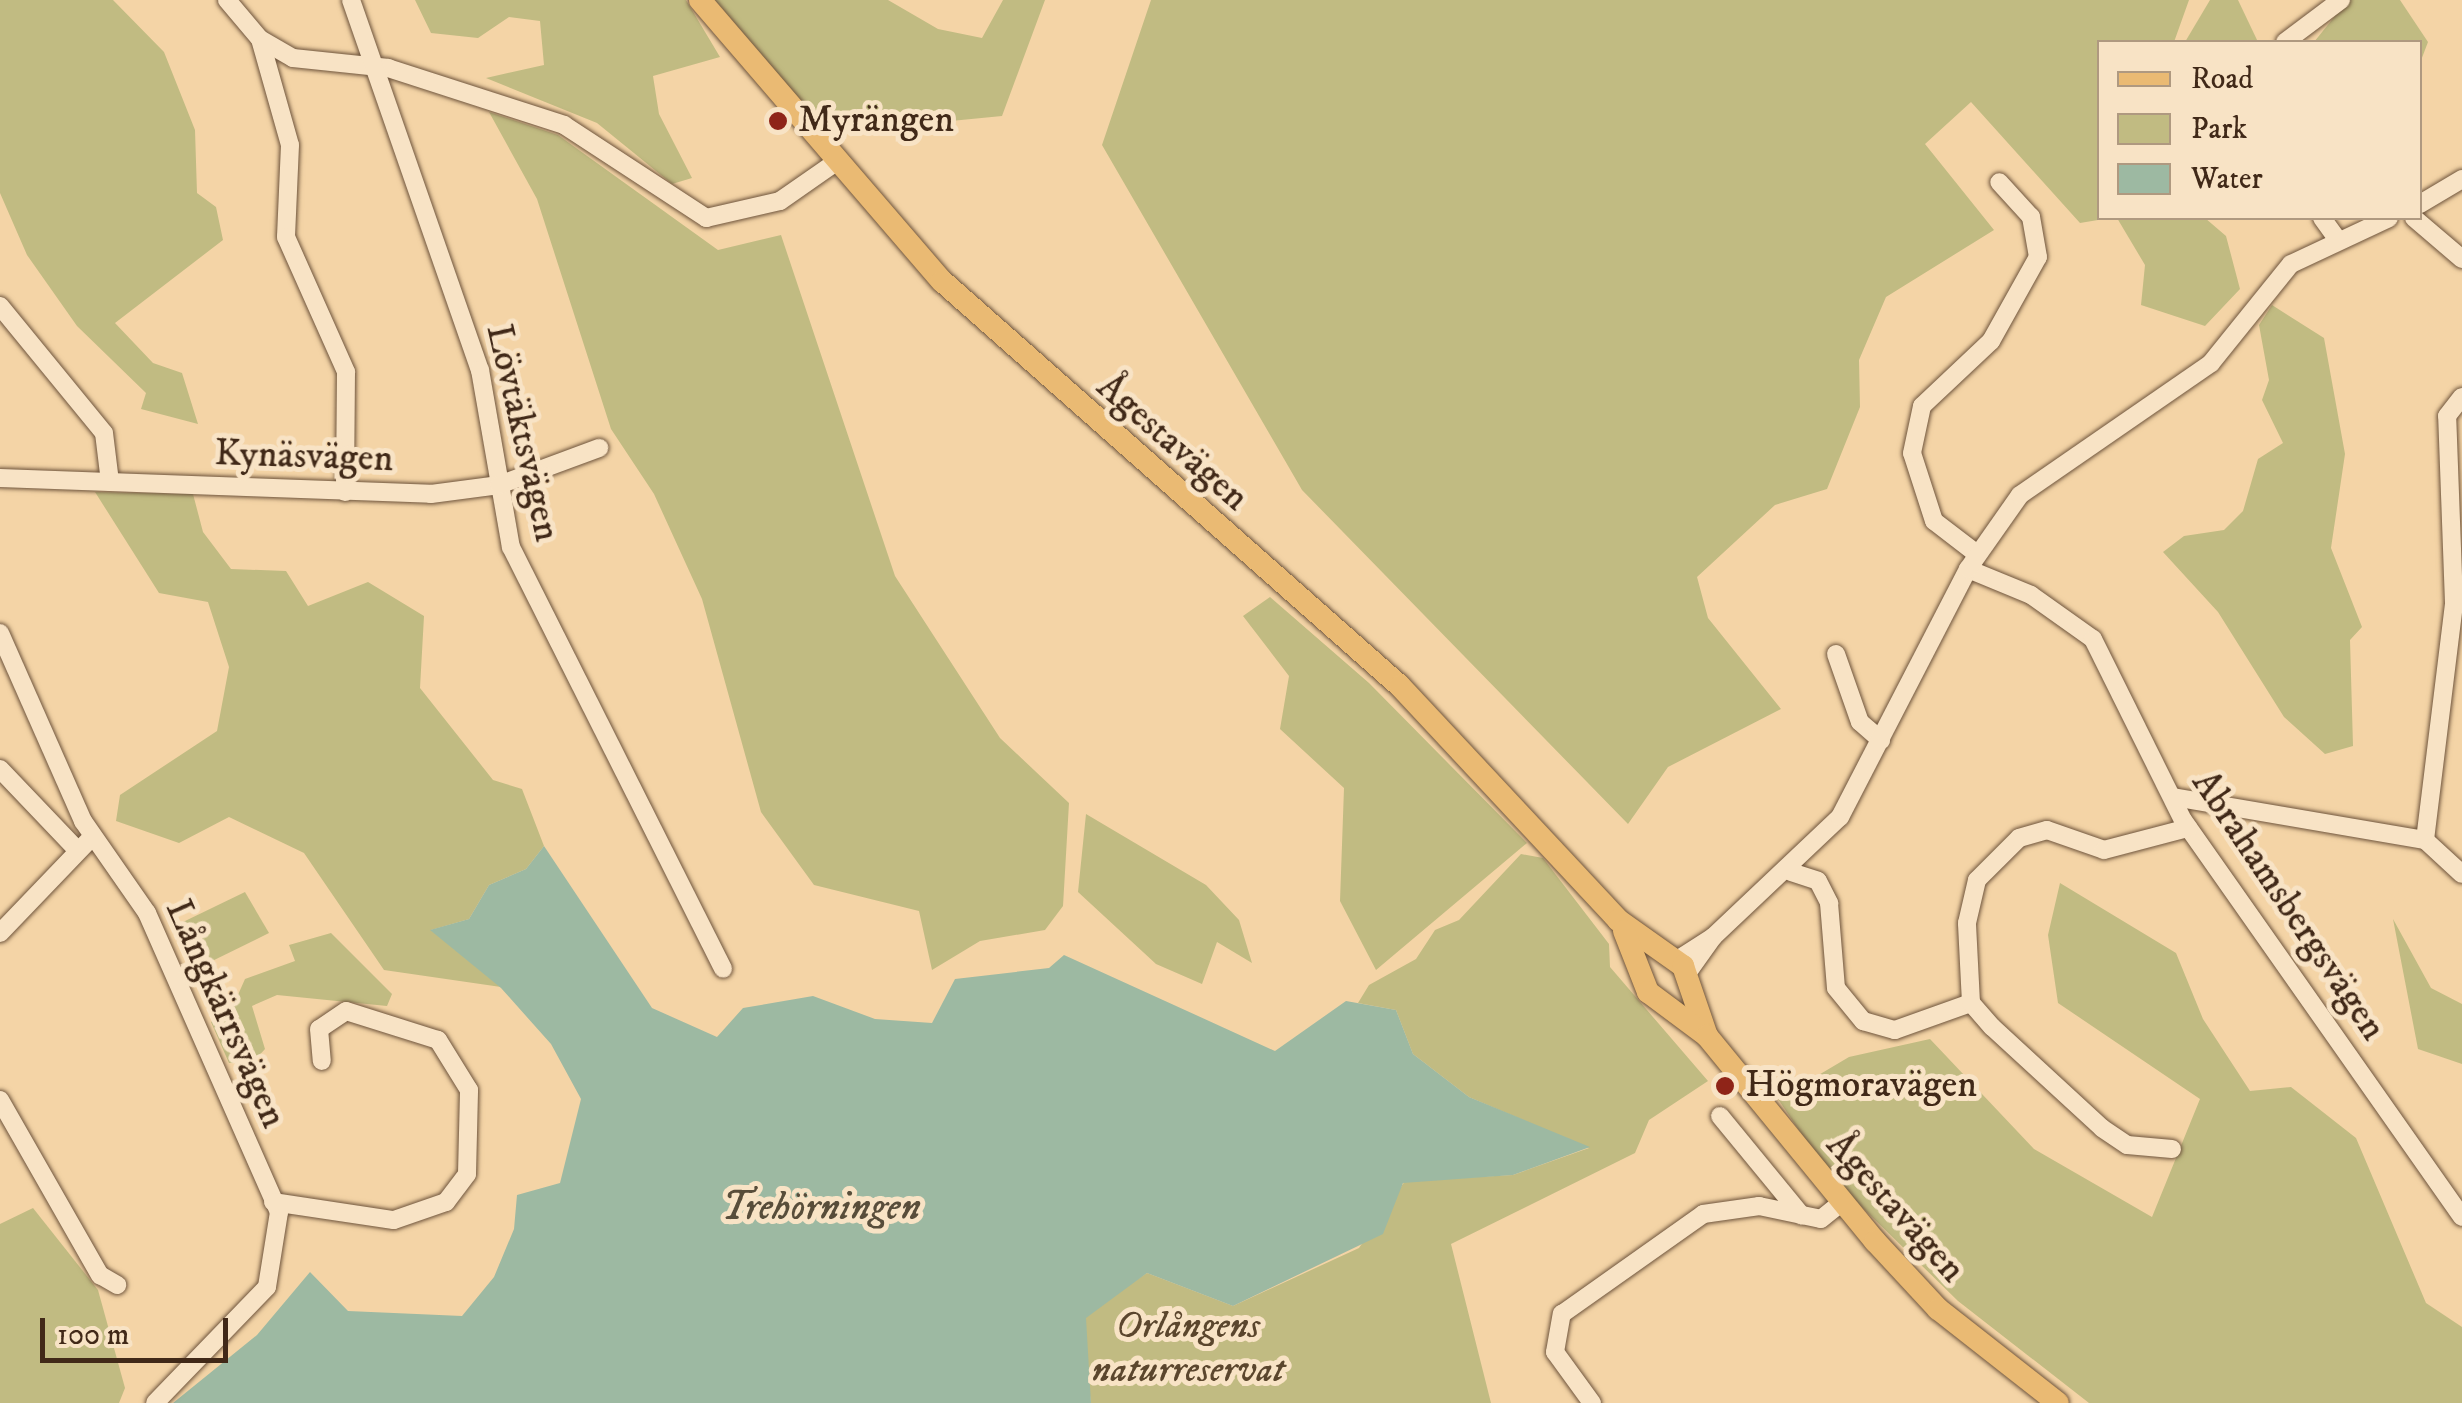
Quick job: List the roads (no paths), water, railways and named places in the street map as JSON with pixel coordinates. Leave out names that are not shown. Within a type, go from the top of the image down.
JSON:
[{"type":"main road","name":"Ågestavägen","points":[[700,0],[833,164],[1091,420],[1400,686],[1618,920],[1679,970],[1707,1036]]},
{"type":"main road","name":"Ågestavägen","points":[[1618,920],[1652,998],[1666,1004],[1707,1036],[1840,1204],[1938,1309],[2058,1403]]},
{"type":"main road","points":[[1645,978],[1679,970]]},
{"type":"main road","points":[[1666,1004],[1679,970]]},
{"type":"street","points":[[227,0],[260,39],[312,64],[370,67],[564,125],[706,218],[780,201],[833,164]]},
{"type":"street","name":"Lövtäktsvägen","points":[[351,0],[370,67],[480,370],[511,547],[723,969]]},
{"type":"street","points":[[2288,40],[2341,0]]},
{"type":"street","points":[[260,39],[290,145],[286,236],[346,372],[345,492]]},
{"type":"street","points":[[2422,203],[2462,178]]},
{"type":"street","name":"Abrahamsbergsvägen","points":[[1999,182],[2031,216],[2038,257],[1991,341],[1922,406],[1912,454],[1934,522],[1972,561],[2031,595],[2093,639],[2188,828],[2462,1217]]},
{"type":"street","points":[[2323,220],[2336,237]]},
{"type":"street","points":[[1679,970],[1791,872],[1840,817],[1972,561],[2020,495],[2211,363],[2291,264],[2336,237],[2383,220]]},
{"type":"street","points":[[2416,220],[2462,260]]},
{"type":"street","points":[[0,306],[104,433],[110,482]]},
{"type":"street","points":[[2425,840],[2454,604],[2448,416],[2462,398]]},
{"type":"street","name":"Kynäsvägen","points":[[0,478],[345,492],[499,486],[599,448]]},
{"type":"street","name":"Långkärrsvägen","points":[[0,633],[92,837],[147,913],[273,1202],[281,1236],[267,1287],[155,1403]]},
{"type":"street","points":[[1836,654],[1860,722],[1882,740]]},
{"type":"street","points":[[0,769],[78,852]]},
{"type":"street","points":[[2173,797],[2425,840],[2462,874]]},
{"type":"street","points":[[2172,1148],[2127,1145],[2082,1115],[1971,1004],[1968,908],[2004,849],[2036,831],[2104,850],[2188,828]]},
{"type":"street","points":[[0,933],[92,837]]},
{"type":"street","points":[[1791,872],[1818,881],[1829,903],[1836,988],[1864,1020],[1895,1030],[1971,1004]]},
{"type":"street","points":[[273,1202],[394,1220],[446,1202],[467,1174],[469,1090],[438,1040],[346,1010],[320,1029],[322,1062]]},
{"type":"street","points":[[0,1100],[100,1275],[116,1285]]},
{"type":"street","points":[[1720,1116],[1802,1216]]},
{"type":"street","points":[[1592,1403],[1555,1352],[1562,1314],[1704,1214],[1740,1205],[1821,1219],[1840,1204]]},
{"type":"water","name":"Trehörningen","points":[[544,846],[652,1008],[717,1037],[743,1008],[813,996],[875,1019],[932,1023],[955,979],[1049,968],[1064,955],[1275,1051],[1346,1001],[1396,1010],[1413,1054],[1469,1097],[1590,1147],[1513,1175],[1403,1183],[1383,1234],[1233,1306],[1147,1273],[1086,1318],[1091,1403],[173,1403],[257,1335],[310,1272],[348,1311],[462,1316],[494,1277],[514,1229],[517,1195],[560,1183],[581,1099],[551,1044],[501,988],[430,930],[469,919],[489,885],[526,869]]},
{"type":"place","name":"Myrängen","points":[[778,121]]},
{"type":"place","name":"Högmoravägen","points":[[1725,1086]]},
{"type":"park label","name":"Orlångens naturreservat","points":[[1188,1349]]}]
